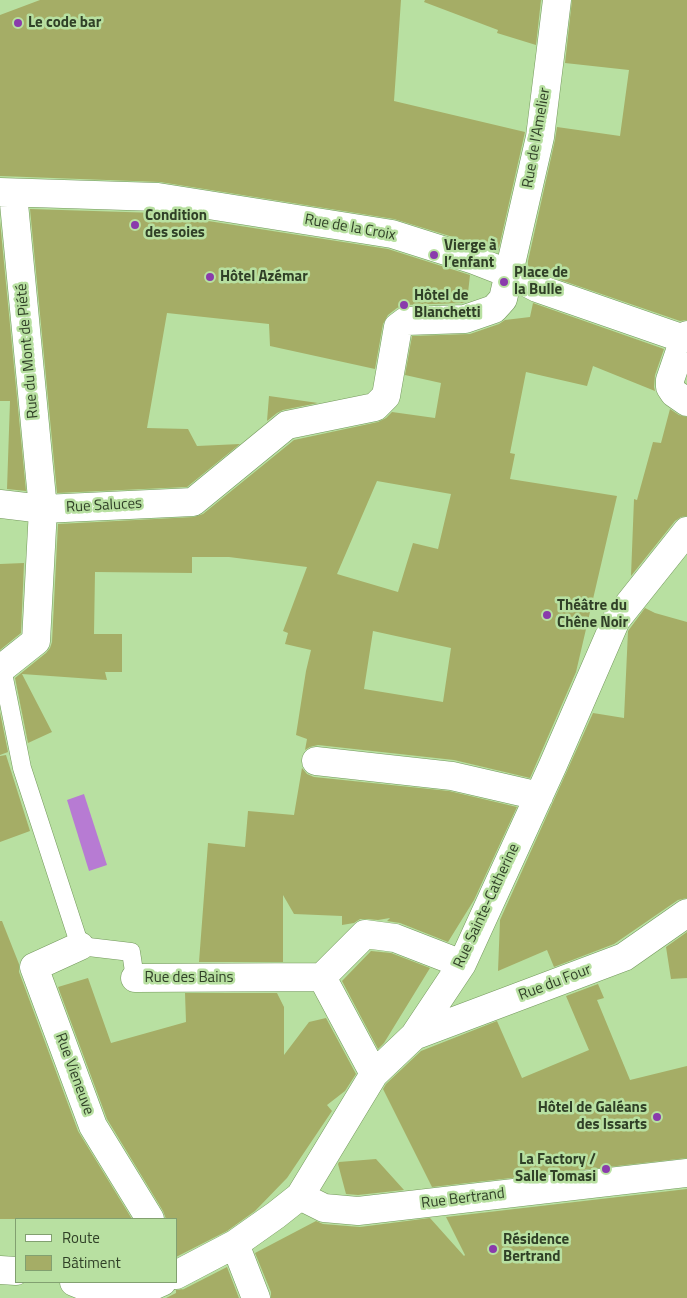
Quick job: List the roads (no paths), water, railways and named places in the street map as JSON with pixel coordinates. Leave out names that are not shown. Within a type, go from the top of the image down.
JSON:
[{"type":"street","name":"Rue de l'Amelier","points":[[510,274],[540,137],[557,0]]},
{"type":"street","name":"Rue de la Croix","points":[[7,192],[158,197],[392,234],[474,260],[510,274],[538,288],[685,337]]},
{"type":"street","name":"Rue du Mont de Piété","points":[[7,192],[43,509]]},
{"type":"street","name":"Rue Saluces","points":[[0,504],[43,509],[193,502],[287,425],[375,407],[386,396],[398,327],[406,321],[465,318],[494,309],[503,299],[510,274]]},
{"type":"street","points":[[685,337],[670,380],[670,387],[674,393],[687,402]]},
{"type":"street","points":[[2,668],[36,642],[43,509]]},
{"type":"street","name":"Rue Sainte-Catherine","points":[[178,1271],[235,1244],[300,1196],[374,1074],[414,1036],[462,964],[539,796],[616,620],[687,532]]},
{"type":"street","points":[[316,761],[452,776],[539,796]]},
{"type":"street","name":"Rue du Four","points":[[414,1036],[624,957],[687,913]]},
{"type":"street","points":[[374,1074],[322,977],[365,934],[395,938],[462,964]]},
{"type":"street","name":"Rue Vieneuve","points":[[80,946],[34,967],[93,1126],[149,1218]]},
{"type":"street","name":"Rue des Bains","points":[[135,978],[322,977]]},
{"type":"street","name":"Rue Bertrand","points":[[300,1196],[324,1208],[358,1211],[687,1173]]},
{"type":"street","points":[[235,1244],[256,1298]]},
{"type":"street","points":[[0,1270],[15,1271]]},
{"type":"street","name":"Rue Sainte-Catherine","points":[[76,1283],[96,1291],[120,1296],[141,1291],[156,1283]]},
{"type":"lane","points":[[2,668],[22,768],[80,946]]},
{"type":"lane","name":"Rue des Bains","points":[[80,946],[132,952],[135,978]]},
{"type":"place","name":"Le code bar","points":[[18,23]]},
{"type":"place","name":"Condition des soies","points":[[135,225]]},
{"type":"place","name":"Vierge à l’enfant","points":[[434,255]]},
{"type":"place","name":"Hôtel Azémar","points":[[210,277]]},
{"type":"place","name":"Place de la Bulle","points":[[504,282]]},
{"type":"place","name":"Hôtel de Blanchetti","points":[[404,305]]},
{"type":"place","name":"Théâtre du Chêne Noir","points":[[547,615]]},
{"type":"place","name":"Hôtel de Galéans des Issarts","points":[[657,1117]]},
{"type":"place","name":"La Factory / Salle Tomasi","points":[[606,1169]]},
{"type":"place","name":"Résidence Bertrand","points":[[493,1249]]}]
